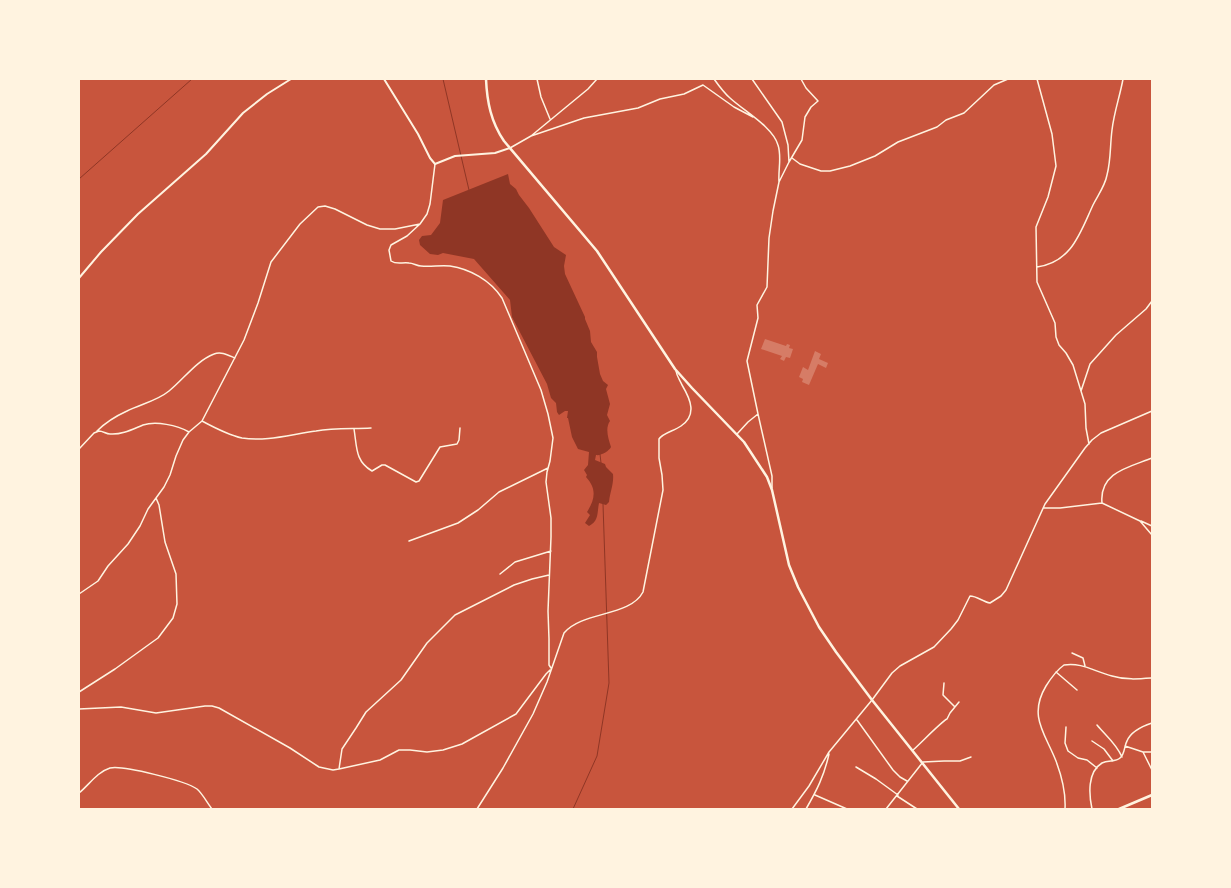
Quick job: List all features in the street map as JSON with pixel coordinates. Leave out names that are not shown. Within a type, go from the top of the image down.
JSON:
[{"type":"highway","points":[[486,79],[490,115],[498,132],[597,251],[676,369],[704,401],[737,434],[751,452],[767,477],[772,490],[785,549],[798,587],[818,627],[872,700],[959,809]]},
{"type":"highway","points":[[1119,809],[1152,795]]},
{"type":"street","points":[[79,278],[101,252],[138,214],[206,154],[243,113],[267,94],[291,79]]},
{"type":"street","points":[[384,79],[418,134],[430,158],[435,164],[428,214],[407,236],[391,245],[389,250],[391,261],[395,264],[410,263],[419,266],[448,266],[458,268],[478,275],[498,293],[502,298],[525,356],[537,381],[548,414],[553,441],[546,482],[551,518],[548,611],[550,639],[548,665],[550,669]]},
{"type":"street","points":[[537,79],[541,98],[550,119]]},
{"type":"street","points":[[531,136],[588,89],[597,79]]},
{"type":"street","points":[[714,79],[730,98],[777,140],[780,152],[778,173],[779,182]]},
{"type":"street","points":[[752,79],[782,122],[788,145],[789,162]]},
{"type":"street","points":[[772,490],[772,476],[747,361],[758,318],[757,305],[766,287],[770,225],[779,182],[802,140],[805,117],[811,107],[818,101],[806,88],[801,79]]},
{"type":"street","points":[[792,158],[800,164],[821,171],[836,170],[850,166],[875,156],[898,142],[937,127],[946,120],[964,113],[994,85],[1008,79]]},
{"type":"street","points":[[1037,79],[1052,134],[1056,166],[1048,197],[1036,227],[1037,282],[1055,323],[1056,337],[1059,345],[1073,365],[1085,404],[1088,444]]},
{"type":"street","points":[[1037,267],[1047,266],[1056,262],[1066,253],[1078,237],[1105,184],[1109,166],[1113,120],[1123,79]]},
{"type":"street","points":[[435,164],[455,156],[490,154],[510,148],[531,136],[584,118],[642,107],[660,100],[684,94],[703,85],[741,112],[753,117]]},
{"type":"street","points":[[79,594],[98,581],[108,566],[128,544],[170,475],[178,449],[189,432],[202,421],[247,333],[271,262],[300,224],[318,207],[330,206],[367,225],[380,229],[395,229],[420,224]]},
{"type":"street","points":[[1081,392],[1090,364],[1116,335],[1146,309],[1152,301]]},
{"type":"street","points":[[79,449],[104,424],[128,410],[168,392],[189,371],[208,356],[216,353],[222,353],[235,358]]},
{"type":"street","points":[[477,809],[526,729],[566,631],[574,625],[628,605],[641,596],[643,592],[663,490],[659,458],[660,439],[663,435],[673,432],[687,422],[690,415],[688,398],[677,376],[676,369]]},
{"type":"street","points":[[792,809],[809,786],[829,752],[892,673],[900,666],[930,651],[940,642],[958,620],[970,596],[976,597],[986,603],[990,603],[1004,593],[1047,501],[1088,444],[1101,433],[1152,411]]},
{"type":"street","points":[[737,434],[758,414]]},
{"type":"street","points":[[202,421],[221,431],[249,438],[271,437],[317,431],[371,428]]},
{"type":"street","points":[[97,431],[119,434],[144,425],[152,424],[180,428],[189,432]]},
{"type":"street","points":[[354,429],[359,458],[363,465],[372,471],[382,465],[385,465],[416,482],[419,481],[440,447],[457,444],[459,440],[460,428]]},
{"type":"street","points":[[1102,503],[1102,492],[1112,476],[1120,470],[1152,458]]},
{"type":"street","points":[[410,541],[458,523],[478,510],[499,492],[548,468]]},
{"type":"street","points":[[79,692],[152,643],[158,638],[173,618],[176,604],[176,574],[165,542],[159,505],[156,498]]},
{"type":"street","points":[[1044,508],[1060,508],[1102,503],[1152,526]]},
{"type":"street","points":[[1140,521],[1152,535]]},
{"type":"street","points":[[500,574],[515,562],[551,551]]},
{"type":"street","points":[[339,769],[342,749],[366,712],[401,680],[427,643],[455,615],[524,581],[549,575]]},
{"type":"street","points":[[1072,653],[1083,658],[1085,666]]},
{"type":"street","points":[[1065,809],[1065,790],[1056,759],[1042,729],[1037,708],[1044,690],[1056,672],[1064,665],[1074,664],[1085,666],[1112,676],[1131,679],[1152,678]]},
{"type":"street","points":[[79,709],[121,707],[156,713],[199,706],[212,706],[219,708],[274,738],[319,767],[333,770],[380,760],[399,750],[427,752],[443,750],[462,744],[516,714],[550,669]]},
{"type":"street","points":[[1056,672],[1076,690]]},
{"type":"street","points":[[944,683],[943,695],[955,707]]},
{"type":"street","points":[[913,750],[944,720],[947,719],[959,702]]},
{"type":"street","points":[[856,720],[893,770],[907,782]]},
{"type":"street","points":[[1092,809],[1089,796],[1089,785],[1097,768],[1103,763],[1118,760],[1122,757],[1128,738],[1152,723]]},
{"type":"street","points":[[1097,725],[1118,748],[1122,757]]},
{"type":"street","points":[[1066,727],[1065,743],[1068,751],[1078,758],[1087,760],[1097,768]]},
{"type":"street","points":[[1092,742],[1104,749],[1113,761]]},
{"type":"street","points":[[1125,746],[1142,752],[1152,752]]},
{"type":"street","points":[[806,809],[815,795],[822,778],[829,752]]},
{"type":"street","points":[[1142,752],[1152,770]]},
{"type":"street","points":[[886,809],[923,762],[960,761],[971,757]]},
{"type":"street","points":[[79,793],[102,772],[111,768],[121,767],[170,779],[192,787],[199,791],[212,809]]},
{"type":"street","points":[[856,767],[876,779],[916,809]]},
{"type":"street","points":[[815,795],[847,809]]},
{"type":"shaded area","points":[[508,174],[510,184],[516,189],[554,247],[566,255],[564,266],[565,274],[590,331],[591,342],[597,352],[600,374],[603,381],[608,385],[606,389],[610,404],[607,415],[610,421],[607,430],[611,447],[605,453],[596,455],[595,460],[605,464],[613,474],[613,481],[609,502],[606,505],[599,503],[596,519],[589,526],[585,523],[590,515],[587,512],[592,503],[594,494],[590,481],[586,477],[587,475],[584,470],[588,465],[589,452],[578,449],[572,437],[567,418],[568,411],[565,411],[559,415],[557,412],[556,403],[551,398],[547,384],[512,317],[510,300],[474,259],[443,253],[438,255],[430,254],[420,245],[419,240],[422,236],[431,235],[440,223],[443,200]]},
{"type":"building","points":[[765,339],[786,346],[787,344],[790,345],[789,348],[793,349],[790,358],[786,357],[784,361],[780,359],[782,356],[761,349]]},
{"type":"building","points":[[815,351],[821,354],[819,359],[828,363],[826,368],[818,364],[809,385],[802,382],[803,379],[799,377],[803,367],[808,370]]},
{"type":"waterway","points":[[79,179],[192,79]]},
{"type":"waterway","points":[[443,79],[469,190]]},
{"type":"waterway","points":[[600,454],[601,463]]},
{"type":"waterway","points":[[573,809],[597,756],[609,683],[603,504]]}]
